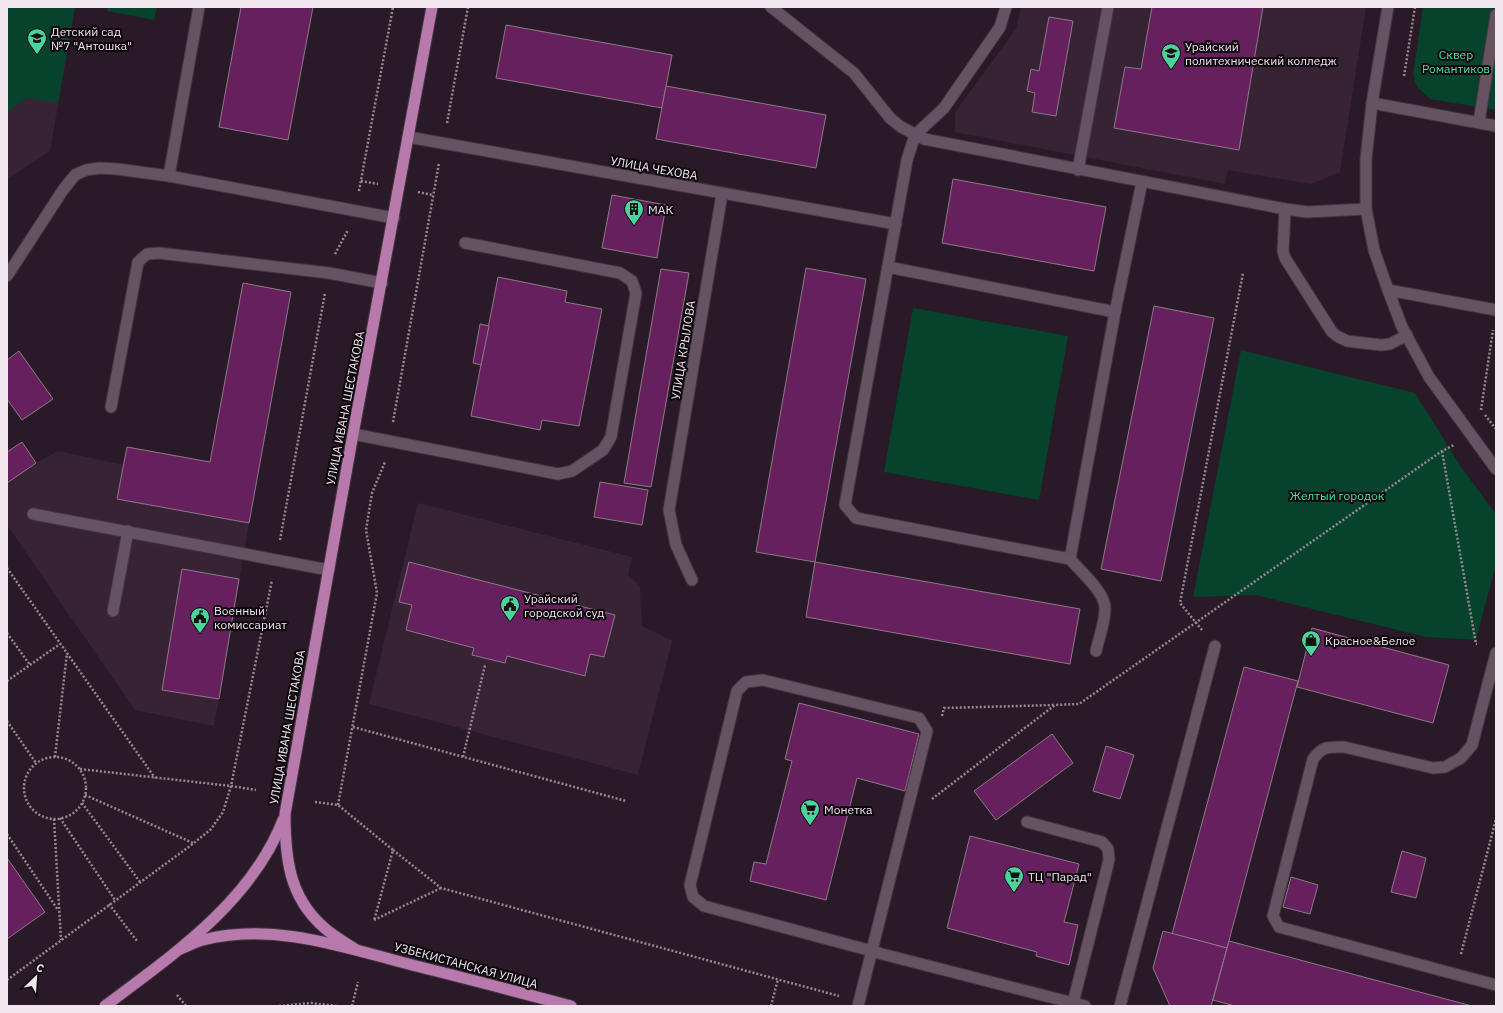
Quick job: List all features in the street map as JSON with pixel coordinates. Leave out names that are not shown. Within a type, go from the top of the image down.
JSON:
[{"type":"main road","name":"УЛИЦА ИВАНА ШЕСТАКОВА","points":[[285,814],[432,7]]},
{"type":"main road","points":[[105,1006],[180,948],[238,894],[270,849],[285,814]]},
{"type":"main road","points":[[285,814],[287,851],[293,885],[304,904],[317,920],[331,933],[355,949]]},
{"type":"main road","name":"УЗБЕКИСТАНСКАЯ УЛИЦА","points":[[180,948],[202,940],[228,935],[256,933],[285,934],[355,949],[571,1006]]},
{"type":"street","points":[[169,176],[199,7]]},
{"type":"street","points":[[771,7],[854,73],[890,118],[901,127],[915,135],[936,143],[1285,209],[1307,212],[1366,209]]},
{"type":"street","points":[[1006,7],[1000,27],[944,108],[915,135],[907,160],[845,505],[856,518],[1070,559],[1102,595],[1105,603],[1106,610],[1096,651]]},
{"type":"street","points":[[1078,170],[1108,7]]},
{"type":"street","points":[[1388,7],[1372,103],[1366,159],[1366,209],[1374,250],[1388,290],[1407,335],[1429,377],[1496,469]]},
{"type":"street","points":[[1479,122],[1496,15]]},
{"type":"street","points":[[1372,103],[1496,126]]},
{"type":"street","name":"УЛИЦА ЧЕХОВА","points":[[408,137],[896,224]]},
{"type":"street","points":[[7,276],[63,190],[75,176],[86,170],[100,168],[117,169],[169,176],[394,218]]},
{"type":"street","points":[[1070,559],[1115,312],[1142,182]]},
{"type":"street","name":"УЛИЦА КРЫЛОВА","points":[[692,580],[676,545],[669,510],[722,194]]},
{"type":"street","points":[[1285,209],[1283,251],[1285,258],[1332,332],[1347,341],[1382,345],[1390,344],[1407,335]]},
{"type":"street","points":[[353,434],[558,474],[572,471],[603,450],[611,438],[636,293],[632,281],[620,273],[465,243]]},
{"type":"street","points":[[111,407],[138,262],[147,254],[159,252],[329,273],[382,283]]},
{"type":"street","points":[[888,267],[1115,312]]},
{"type":"street","points":[[1388,290],[1496,310]]},
{"type":"street","points":[[32,514],[329,570]]},
{"type":"street","points":[[113,611],[128,531]]},
{"type":"street","points":[[1120,1006],[1215,646]]},
{"type":"street","points":[[1496,653],[1472,745],[1462,758],[1445,767],[1433,768],[1344,747],[1331,747],[1320,750],[1313,759],[1273,916],[1279,927],[1496,985]]},
{"type":"street","points":[[858,1004],[872,951],[927,731],[919,718],[763,680],[746,682],[737,691],[690,885],[693,897],[704,906],[872,951],[1085,1006]]},
{"type":"street","points":[[1027,822],[1102,842],[1108,849],[1109,860],[1074,1003]]},
{"type":"path","points":[[7,980],[194,843],[210,829],[223,812],[231,786],[276,560],[329,273],[332,259],[351,226],[393,7]]},
{"type":"path","points":[[338,805],[377,594],[366,530],[372,493],[387,456],[390,442],[468,7]]},
{"type":"path","points":[[1404,76],[1415,7]]},
{"type":"path","points":[[1215,646],[1180,603],[1243,273]]},
{"type":"path","points":[[1496,310],[1480,409],[1496,429]]},
{"type":"path","points":[[941,722],[944,708],[1079,704],[1442,451],[1476,644],[1483,646]]},
{"type":"path","points":[[7,568],[155,778]]},
{"type":"path","points":[[7,633],[30,665]]},
{"type":"path","points":[[7,681],[60,644]]},
{"type":"path","points":[[55,757],[67,653]]},
{"type":"path","points":[[463,757],[485,665]]},
{"type":"path","points":[[931,800],[1055,705]]},
{"type":"path","points":[[7,721],[36,763]]},
{"type":"path","points":[[353,727],[626,801]]},
{"type":"path","points":[[55,757],[72,762],[79,769],[85,780],[85,795],[82,803],[75,812],[54,820],[42,817],[33,810],[26,800],[24,789],[26,777],[36,763],[55,757]]},
{"type":"path","points":[[79,769],[256,790]]},
{"type":"path","points":[[85,795],[194,843]]},
{"type":"path","points":[[315,802],[338,805],[441,888],[778,979],[858,1004]]},
{"type":"path","points":[[82,803],[140,882]]},
{"type":"path","points":[[60,818],[115,900]]},
{"type":"path","points":[[1455,974],[1496,819]]},
{"type":"path","points":[[54,820],[60,940]]},
{"type":"path","points":[[7,834],[59,911]]},
{"type":"path","points":[[393,850],[374,920],[441,888]]},
{"type":"path","points":[[109,904],[137,941]]},
{"type":"path","points":[[771,1006],[778,979]]},
{"type":"path","points":[[352,1006],[358,982]]},
{"type":"path","points":[[177,995],[186,1006]]},
{"type":"path","points":[[279,1006],[311,1003],[337,1006]]},
{"type":"shaded area","name":"Детский сад №7 \"Антошка\"","points":[[7,7],[75,7],[50,151],[7,179]]},
{"type":"shaded area","name":"Урайский политехнический колледж","points":[[1021,7],[1366,7],[1340,172],[1311,184],[1228,170],[1225,184],[955,132],[955,112],[1016,29]]},
{"type":"shaded area","points":[[58,451],[124,465],[118,499],[249,523],[214,726],[135,710],[7,525],[7,483],[36,463]]},
{"type":"shaded area","points":[[418,503],[632,557],[628,575],[640,586],[642,626],[672,641],[638,775],[369,704]]},
{"type":"green space","name":"Детский сад №7 \"Антошка\"","points":[[7,7],[75,7],[58,103],[27,98],[7,112]]},
{"type":"green space","points":[[108,7],[157,7],[154,20],[107,11]]},
{"type":"green space","name":"Сквер Романтиков","points":[[1423,7],[1496,7],[1496,110],[1430,99],[1417,87],[1413,75]]},
{"type":"green space","points":[[913,308],[1068,336],[1039,500],[884,472]]},
{"type":"green space","name":"Желтый городок","points":[[1241,350],[1415,393],[1461,467],[1496,514],[1496,564],[1476,640],[1426,637],[1256,595],[1193,597]]},
{"type":"building","points":[[241,7],[313,7],[288,140],[219,127]]},
{"type":"building","points":[[1152,7],[1263,7],[1239,150],[1114,128],[1125,67],[1141,69]]},
{"type":"building","points":[[1049,17],[1073,21],[1056,116],[1032,112],[1035,93],[1027,91],[1031,69],[1039,71]]},
{"type":"building","points":[[506,25],[672,55],[662,108],[496,78]]},
{"type":"building","points":[[666,86],[826,115],[816,168],[656,139]]},
{"type":"building","points":[[953,179],[1106,207],[1094,271],[942,243]]},
{"type":"building","name":"МАК","points":[[612,195],[666,205],[657,258],[602,248]]},
{"type":"building","points":[[806,268],[866,279],[815,562],[756,552]]},
{"type":"building","points":[[661,269],[689,273],[651,487],[624,483]]},
{"type":"building","points":[[498,277],[567,291],[565,302],[602,309],[579,426],[542,420],[540,430],[471,416]]},
{"type":"building","points":[[243,283],[291,292],[249,523],[117,499],[127,447],[210,462]]},
{"type":"building","points":[[1154,306],[1214,318],[1161,581],[1101,569]]},
{"type":"building","points":[[480,324],[489,326],[481,365],[473,363]]},
{"type":"building","points":[[19,351],[53,399],[22,420],[7,399],[7,360]]},
{"type":"building","points":[[22,442],[36,463],[7,483],[7,452]]},
{"type":"building","points":[[600,482],[648,490],[642,525],[594,517]]},
{"type":"building","name":"Урайский городской суд","points":[[409,562],[615,615],[604,657],[590,654],[585,676],[507,656],[505,663],[472,655],[474,648],[406,630],[412,605],[399,602]]},
{"type":"building","points":[[815,562],[1080,609],[1070,664],[806,617]]},
{"type":"building","name":"Военный комиссариат","points":[[182,569],[239,579],[219,699],[162,690]]},
{"type":"building","points":[[1312,628],[1449,665],[1433,723],[1297,687]]},
{"type":"building","points":[[1244,667],[1298,681],[1227,948],[1172,934]]},
{"type":"building","name":"Монетка","points":[[799,703],[919,734],[905,791],[857,778],[826,900],[750,881],[754,862],[766,864],[792,761],[785,759]]},
{"type":"building","points":[[1052,734],[1073,763],[996,820],[974,791]]},
{"type":"building","points":[[1106,746],[1134,755],[1120,799],[1093,791]]},
{"type":"building","name":"ТЦ \"Парад\"","points":[[970,836],[1079,864],[1064,922],[1078,925],[1069,965],[1036,956],[1037,952],[947,928]]},
{"type":"building","points":[[1402,851],[1426,858],[1416,898],[1391,892]]},
{"type":"building","points":[[7,858],[45,912],[7,939]]},
{"type":"building","points":[[1291,877],[1318,885],[1310,914],[1283,907]]},
{"type":"building","points":[[1163,931],[1227,948],[1211,1006],[1170,1006],[1153,968]]},
{"type":"building","points":[[1229,941],[1472,1006],[1235,1006],[1213,1000]]},
{"type":"place","name":"Детский сад №7 \"Антошка\"","points":[[37,55]]},
{"type":"place","name":"Урайский политехнический колледж","points":[[1171,70]]},
{"type":"place","name":"МАК","points":[[634,226]]},
{"type":"place","name":"Урайский городской суд","points":[[510,622]]},
{"type":"place","name":"Военный комиссариат","points":[[200,634]]},
{"type":"place","name":"Красное&Белое","points":[[1311,657]]},
{"type":"place","name":"Монетка","points":[[810,826]]},
{"type":"place","name":"ТЦ \"Парад\"","points":[[1014,893]]}]
